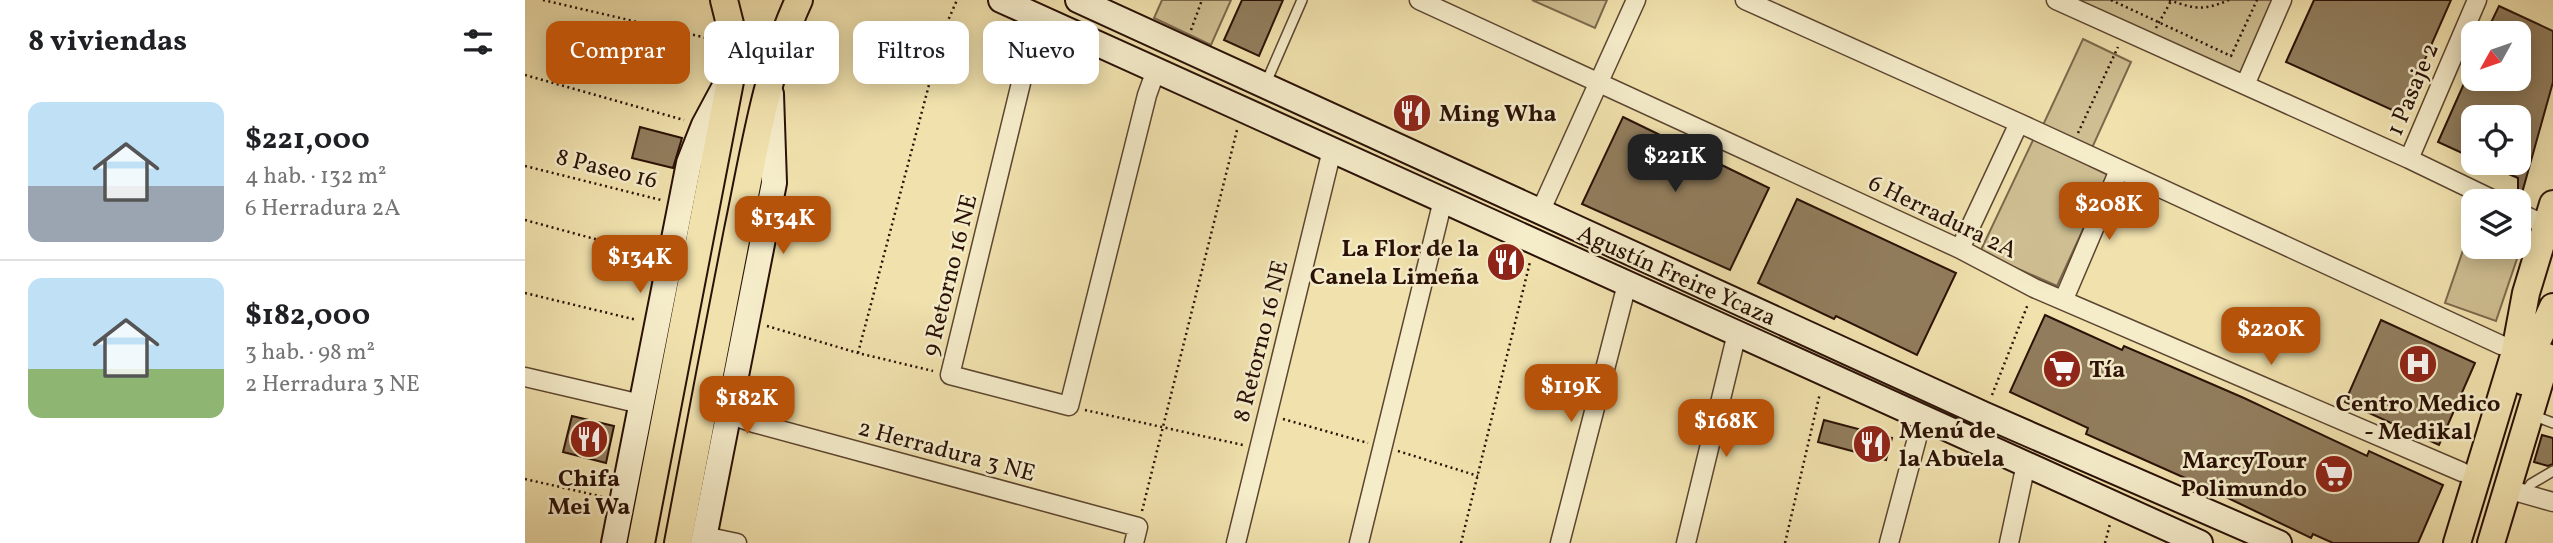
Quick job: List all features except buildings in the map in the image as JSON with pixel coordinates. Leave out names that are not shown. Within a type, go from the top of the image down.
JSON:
[{"type":"main road","points":[[724,0],[729,21]]},
{"type":"main road","points":[[790,21],[799,0]]},
{"type":"main road","name":"Agustín Freire Ycaza","points":[[1001,0],[2200,543]]},
{"type":"main road","name":"Agustín Freire Ycaza","points":[[1078,0],[1985,415],[2279,543]]},
{"type":"main road","points":[[614,543],[689,163],[704,125],[725,84]]},
{"type":"main road","points":[[641,543],[730,84]]},
{"type":"main road","points":[[703,540],[774,183],[771,84]]},
{"type":"main road","points":[[678,543],[749,178],[771,84]]},
{"type":"main road","points":[[2491,543],[2515,491],[2542,419],[2529,357],[2526,293],[2550,215]]},
{"type":"main road","points":[[2457,543],[2529,357],[2553,307]]},
{"type":"main road","points":[[2440,543],[2462,472],[2553,319]]},
{"type":"main road","points":[[2473,543],[2529,357]]},
{"type":"street","name":"6 Herradura 2A","points":[[1419,0],[1960,249],[2034,288],[2462,472]]},
{"type":"street","points":[[1540,212],[1636,0]]},
{"type":"street","points":[[1745,0],[2018,122],[2529,357]]},
{"type":"street","points":[[2245,85],[2283,0]]},
{"type":"street","name":"1 Pasaje 2","points":[[2409,159],[2477,0]]},
{"type":"street","points":[[2062,1],[2471,189]]},
{"type":"street","name":"9 Retorno 16 NE","points":[[1037,17],[950,375],[1069,406]]},
{"type":"street","points":[[1069,406],[1147,95],[1156,70]]},
{"type":"street","points":[[1960,249],[2018,122]]},
{"type":"street","name":"8 Retorno 16 NE","points":[[1236,543],[1332,150]]},
{"type":"street","points":[[2064,299],[2119,170]]},
{"type":"street","points":[[1359,543],[1443,200]]},
{"type":"street","points":[[2531,213],[2550,215]]},
{"type":"street","points":[[1560,543],[1627,284]]},
{"type":"street","points":[[1686,543],[1737,333]]},
{"type":"street","points":[[525,377],[642,404]]},
{"type":"street","name":"2 Herradura 3 NE","points":[[729,414],[1136,535]]},
{"type":"street","points":[[1889,543],[1923,416]]},
{"type":"street","points":[[2009,543],[2027,464]]},
{"type":"street","points":[[2515,491],[2553,502]]},
{"type":"street","points":[[703,540],[737,543]]},
{"type":"lane","points":[[1264,87],[1302,0]]},
{"type":"lane","points":[[2515,491],[2553,471]]},
{"type":"path","points":[[543,0],[704,37]]},
{"type":"path","points":[[858,353],[943,32],[957,0]]},
{"type":"path","points":[[1183,50],[1202,0]]},
{"type":"path","points":[[2111,0],[2231,56],[2257,0]]},
{"type":"path","points":[[2150,42],[2170,0],[2191,9],[2215,6],[2229,0]]},
{"type":"path","points":[[2071,148],[2125,32]]},
{"type":"path","points":[[525,75],[704,125]]},
{"type":"path","points":[[1136,535],[1242,109]]},
{"type":"path","name":"8 Paseo 16","points":[[525,166],[681,205]]},
{"type":"path","points":[[525,220],[670,260]]},
{"type":"path","points":[[1461,543],[1535,242]]},
{"type":"path","points":[[1985,415],[2034,288]]},
{"type":"path","points":[[525,293],[657,324]]},
{"type":"path","points":[[747,320],[858,353],[950,375]]},
{"type":"path","points":[[1785,543],[1825,373]]},
{"type":"path","points":[[1069,406],[1258,448]]},
{"type":"path","points":[[525,480],[622,501]]},
{"type":"shaded area","points":[[1162,0],[1231,0],[1211,45],[1154,18]]},
{"type":"shaded area","points":[[1532,0],[1607,0],[1595,28]]},
{"type":"shaded area","points":[[2074,0],[2275,0],[2239,79]]},
{"type":"shaded area","points":[[2083,39],[2131,62],[2092,148],[2043,125]]},
{"type":"shaded area","points":[[2034,138],[2108,175],[2057,286],[1980,252]]},
{"type":"shaded area","points":[[2461,256],[2461,259],[2517,259],[2496,321],[2445,303]]},
{"type":"place","name":"Ming Wha","points":[[1412,113]]},
{"type":"place","name":"La Flor de la Canela Limeña","points":[[1506,262]]},
{"type":"place","name":"Centro Medico - Medikal","points":[[2418,364]]},
{"type":"place","name":"Tía","points":[[2062,369]]},
{"type":"place","name":"Chifa Mei Wa","points":[[589,439]]},
{"type":"place","name":"Menú de la Abuela","points":[[1872,444]]},
{"type":"place","name":"MarcyTour Polimundo","points":[[2334,474]]}]
